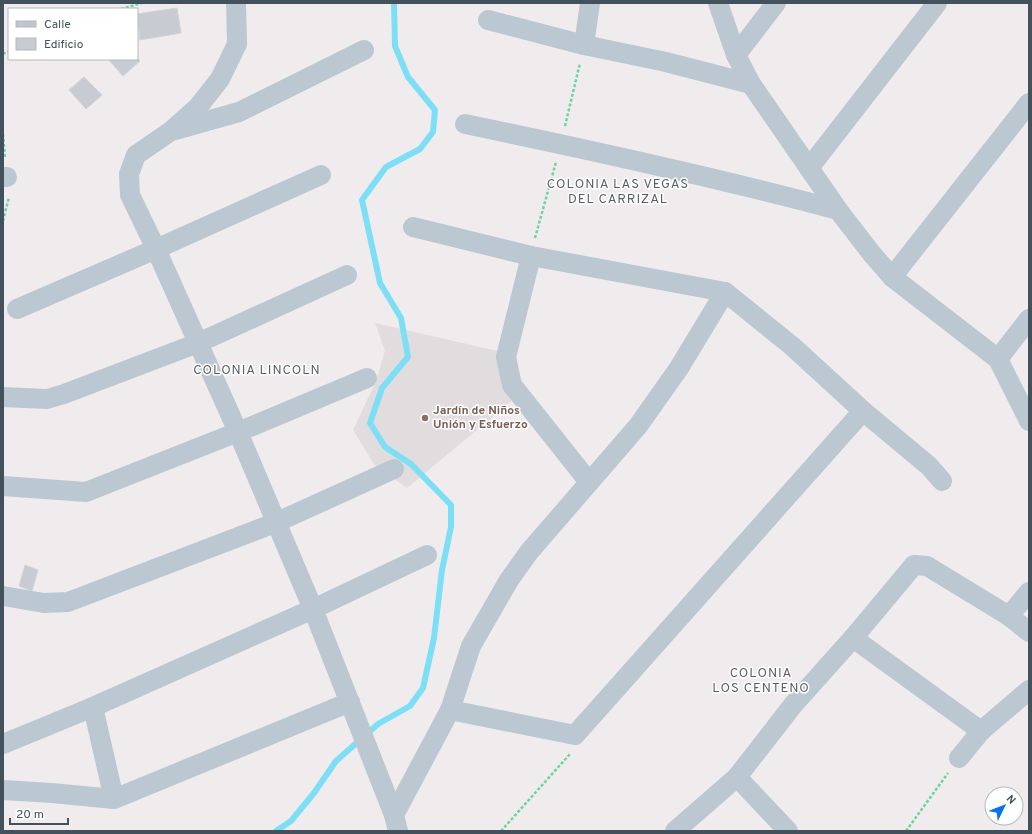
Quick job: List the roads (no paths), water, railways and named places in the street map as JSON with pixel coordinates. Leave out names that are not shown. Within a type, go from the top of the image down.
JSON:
[{"type":"street","points":[[236,3],[237,44],[220,79],[198,107],[171,131],[136,155],[128,174],[130,195],[238,432],[275,523],[313,609],[396,823]]},
{"type":"street","points":[[584,45],[590,3]]},
{"type":"street","points":[[718,3],[736,54],[751,84],[838,210],[872,254],[892,276],[998,359],[1029,421]]},
{"type":"street","points":[[736,54],[776,3]]},
{"type":"street","points":[[809,168],[937,3]]},
{"type":"street","points":[[488,20],[584,45],[666,62],[751,84]]},
{"type":"street","points":[[171,131],[239,112],[364,50]]},
{"type":"street","points":[[892,276],[1029,103]]},
{"type":"street","points":[[465,124],[560,144],[782,195],[838,210]]},
{"type":"street","points":[[17,309],[156,250],[321,175]]},
{"type":"street","points":[[413,227],[531,256],[725,292],[792,346],[863,411],[929,466],[942,481]]},
{"type":"street","points":[[531,256],[506,357],[512,385],[589,482]]},
{"type":"street","points":[[3,397],[47,399],[64,394],[198,342],[347,275]]},
{"type":"street","points":[[396,823],[450,710],[471,646],[509,580],[529,552],[638,426],[679,368],[725,292]]},
{"type":"street","points":[[998,359],[1029,319]]},
{"type":"street","points":[[3,486],[86,492],[238,432],[367,378]]},
{"type":"street","points":[[450,710],[576,735],[863,411]]},
{"type":"street","points":[[3,596],[44,603],[68,602],[275,523],[394,469]]},
{"type":"street","points":[[3,744],[93,707],[313,609],[427,555]]},
{"type":"street","points":[[675,831],[737,777],[793,705],[853,638],[914,565],[927,566],[1009,616],[1029,632]]},
{"type":"street","points":[[1009,616],[1029,592]]},
{"type":"street","points":[[853,638],[981,731]]},
{"type":"street","points":[[959,758],[981,731],[1029,690]]},
{"type":"street","points":[[93,707],[114,799]]},
{"type":"street","points":[[3,790],[114,799],[352,709]]},
{"type":"street","points":[[737,777],[788,831]]},
{"type":"waterway","points":[[276,831],[291,821],[314,793],[336,761],[378,724],[410,706],[423,688],[434,638],[442,570],[451,527],[451,505],[411,464],[385,447],[370,423],[382,388],[408,357],[401,318],[380,283],[362,200],[386,167],[420,149],[433,132],[435,110],[408,77],[395,46],[394,3]]},
{"type":"place","name":"Jardín de Niños Unión y Esfuerzo","points":[[425,418]]},
{"type":"district","name":"COLONIA LAS VEGAS DEL CARRIZAL","points":[[618,192]]},
{"type":"district","name":"COLONIA LINCOLN","points":[[257,371]]},
{"type":"district","name":"COLONIA LOS CENTENO","points":[[761,682]]}]
